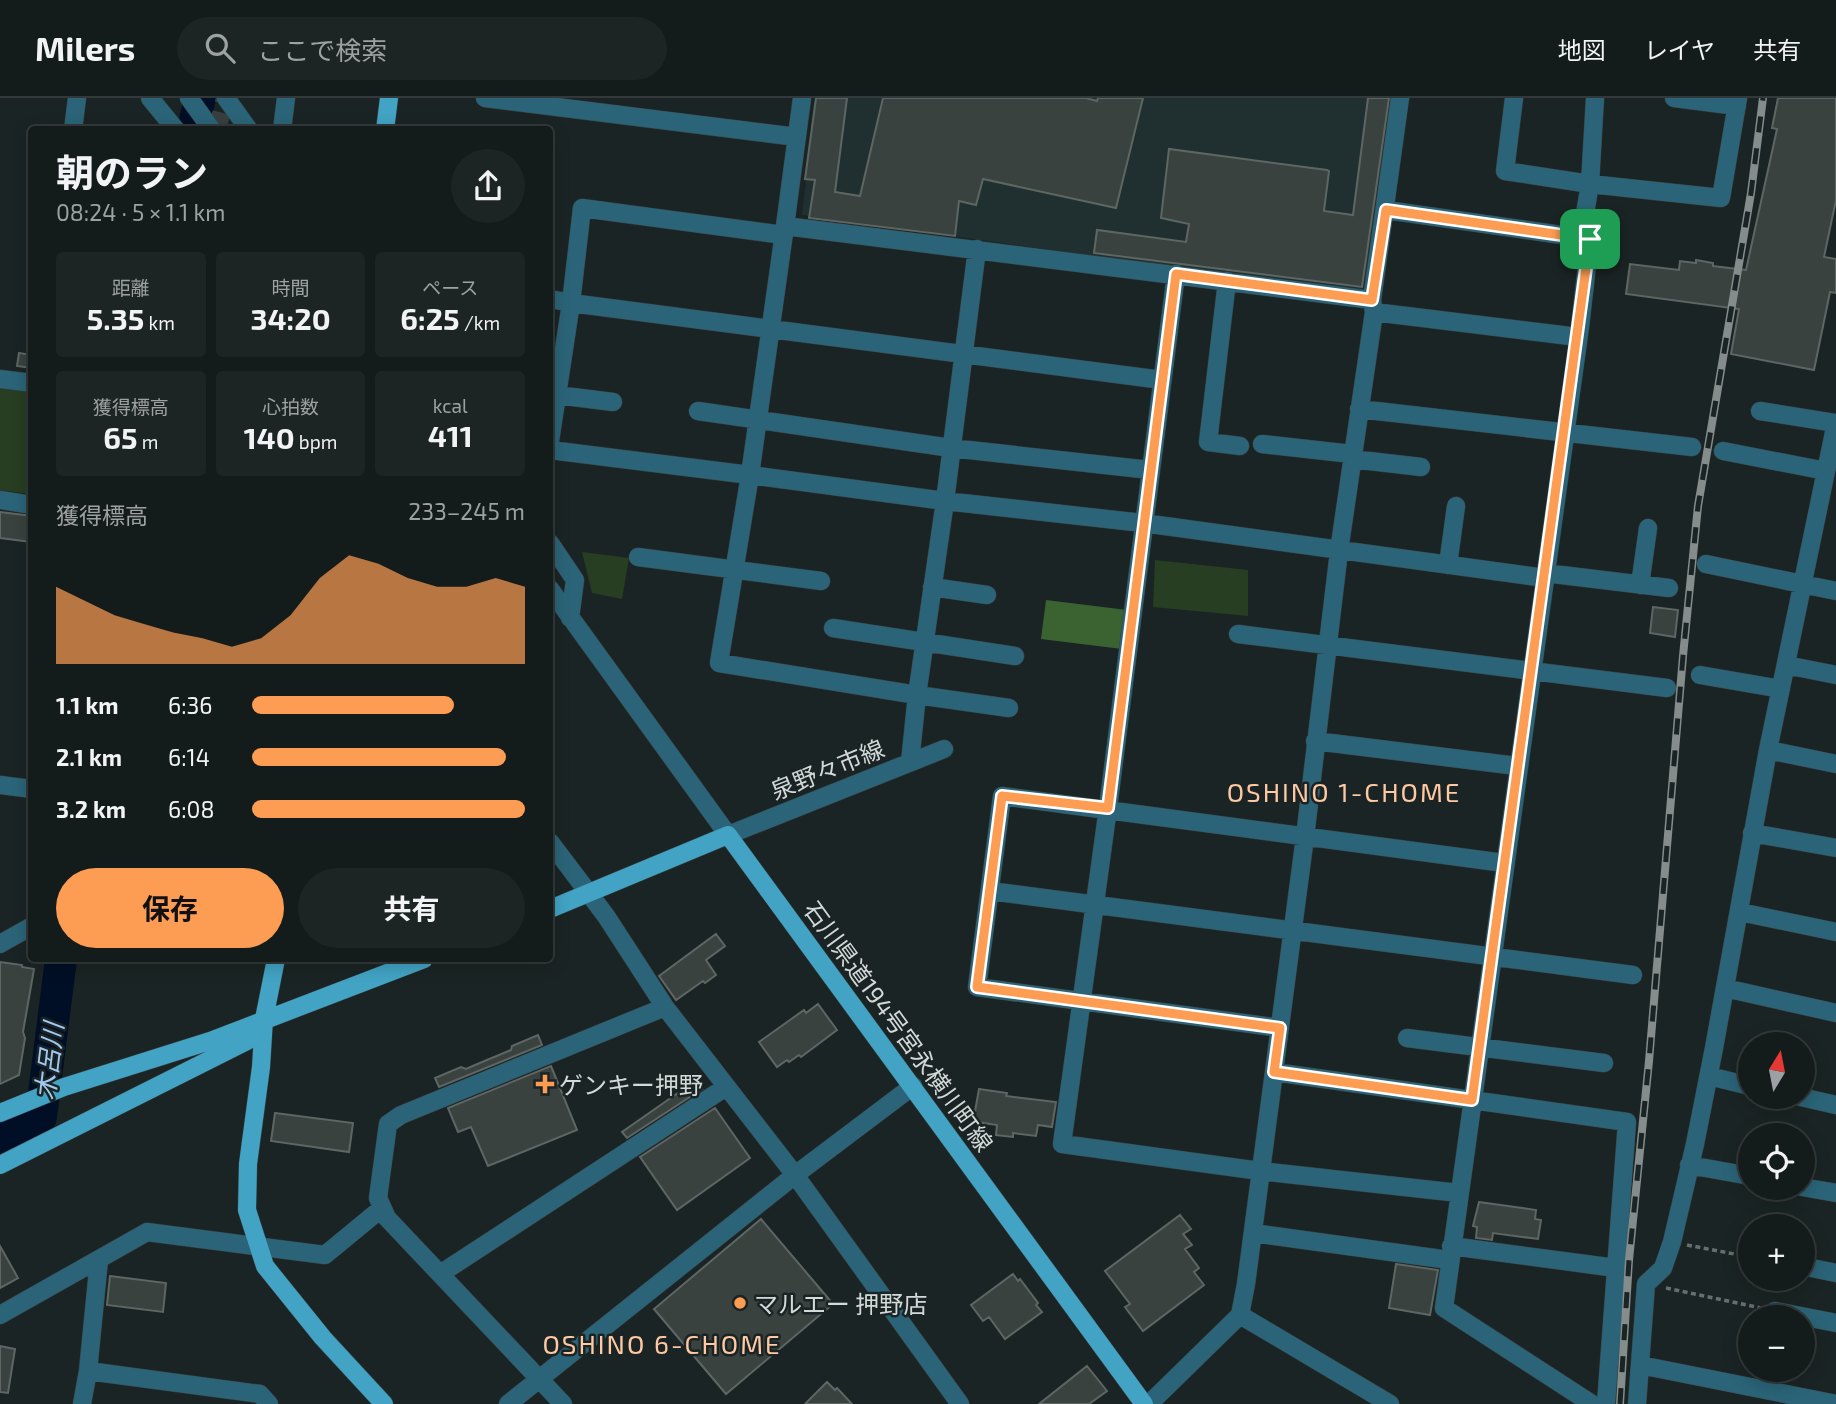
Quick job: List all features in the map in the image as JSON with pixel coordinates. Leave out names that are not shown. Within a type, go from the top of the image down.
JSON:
[{"type":"main road","points":[[386,126],[389,98]]},
{"type":"main road","points":[[553,908],[728,835]]},
{"type":"main road","name":"石川県道194号宮永横川町線","points":[[728,835],[1147,1404]]},
{"type":"main road","points":[[275,962],[264,1019],[247,1210],[256,1245],[265,1266],[323,1338],[384,1404]]},
{"type":"main road","points":[[0,1113],[64,1087],[214,1040],[416,962]]},
{"type":"main road","points":[[0,1165],[247,1041],[264,1019]]},
{"type":"street","points":[[74,126],[77,98]]},
{"type":"street","points":[[150,98],[173,126]]},
{"type":"street","points":[[189,98],[209,126]]},
{"type":"street","points":[[226,98],[246,126]]},
{"type":"street","points":[[282,126],[286,98]]},
{"type":"street","points":[[485,98],[797,138]]},
{"type":"street","points":[[802,98],[750,475],[719,663],[1009,708]]},
{"type":"street","points":[[1147,1404],[1240,1315],[1293,930],[1339,551],[1400,98]]},
{"type":"street","points":[[1514,98],[1505,171],[1590,184],[1721,198],[1737,102],[1674,98]]},
{"type":"street","points":[[1592,1404],[1444,1308],[1578,337],[1590,239],[1583,225],[1590,184],[1595,98]]},
{"type":"street","points":[[553,421],[582,208],[1176,274],[1578,337]]},
{"type":"street","points":[[1386,210],[1590,239]]},
{"type":"street","points":[[910,762],[977,250]]},
{"type":"street","points":[[1176,274],[1062,1144],[1260,1171],[1460,1193]]},
{"type":"street","points":[[1227,281],[1208,442],[1240,446]]},
{"type":"street","points":[[553,300],[1162,380]]},
{"type":"street","points":[[0,379],[28,382]]},
{"type":"street","points":[[557,395],[612,402]]},
{"type":"street","points":[[1359,409],[1692,447]]},
{"type":"street","points":[[698,411],[951,448],[1150,470]]},
{"type":"street","points":[[1637,1404],[1646,1284],[1663,1269],[1672,1242],[1709,1076],[1752,832],[1802,585],[1828,503],[1826,471],[1836,423],[1760,411]]},
{"type":"street","points":[[1262,444],[1420,467]]},
{"type":"street","points":[[553,450],[945,501],[1143,523],[1448,565],[1669,588]]},
{"type":"street","points":[[1723,451],[1826,471]]},
{"type":"street","points":[[0,500],[28,504]]},
{"type":"street","points":[[1448,565],[1456,506]]},
{"type":"street","points":[[1640,585],[1648,528]]},
{"type":"street","points":[[553,547],[575,580],[570,618]]},
{"type":"street","points":[[638,557],[821,581]]},
{"type":"street","points":[[1706,564],[1836,591]]},
{"type":"street","points":[[932,587],[987,595]]},
{"type":"street","points":[[553,596],[728,835]]},
{"type":"street","points":[[833,628],[1015,656]]},
{"type":"street","points":[[1238,634],[1667,688]]},
{"type":"street","points":[[1786,665],[1836,676]]},
{"type":"street","points":[[1700,675],[1781,689]]},
{"type":"street","points":[[1315,741],[1517,766]]},
{"type":"street","name":"泉野々市線","points":[[728,835],[944,749]]},
{"type":"street","points":[[1768,750],[1836,764]]},
{"type":"street","points":[[0,785],[28,788]]},
{"type":"street","points":[[1280,1028],[977,987],[1002,796],[1108,808],[1504,863]]},
{"type":"street","points":[[1752,832],[1836,848]]},
{"type":"street","points":[[553,846],[606,916],[665,1007],[795,1175],[949,1400]]},
{"type":"street","points":[[990,891],[1633,975]]},
{"type":"street","points":[[1740,912],[1836,932]]},
{"type":"street","points":[[0,944],[28,928]]},
{"type":"street","points":[[1725,988],[1836,1013]]},
{"type":"street","points":[[564,1404],[387,1218],[378,1198],[388,1124],[394,1119],[665,1007]]},
{"type":"street","points":[[1407,1038],[1479,1045],[1604,1063]]},
{"type":"street","points":[[1274,1072],[1627,1122],[1606,1404]]},
{"type":"street","points":[[1709,1076],[1738,1083]]},
{"type":"street","points":[[508,1404],[795,1175],[913,1086]]},
{"type":"street","points":[[440,1274],[726,1087]]},
{"type":"street","points":[[1815,1100],[1836,1105]]},
{"type":"street","points":[[1689,1165],[1738,1174]]},
{"type":"street","points":[[1815,1189],[1836,1193]]},
{"type":"street","points":[[0,1315],[146,1232],[326,1255],[382,1208]]},
{"type":"street","points":[[1253,1233],[1616,1268]]},
{"type":"street","points":[[82,1404],[99,1260]]},
{"type":"street","points":[[1815,1268],[1836,1272]]},
{"type":"street","points":[[1240,1315],[1390,1404]]},
{"type":"street","points":[[1815,1319],[1836,1323]]},
{"type":"street","points":[[1640,1365],[1836,1404]]},
{"type":"street","points":[[88,1371],[260,1394],[269,1404]]},
{"type":"path","points":[[1672,1242],[1738,1254]]},
{"type":"path","points":[[1646,1284],[1746,1305]]},
{"type":"shaded area","points":[[816,98],[1393,98],[1365,294],[802,215]]},
{"type":"green space","points":[[0,388],[28,392],[28,494],[0,490]]},
{"type":"green space","points":[[582,552],[629,558],[622,599],[592,593]]},
{"type":"green space","points":[[1155,560],[1248,570],[1248,616],[1153,607]]},
{"type":"green space","points":[[1046,600],[1127,610],[1122,649],[1041,639]]},
{"type":"building","points":[[816,98],[847,98],[835,192],[860,196],[883,98],[1086,98],[1097,101],[1098,98],[1143,98],[1116,208],[983,179],[976,205],[959,201],[955,236],[809,218],[815,180],[805,179]]},
{"type":"building","points":[[1368,98],[1389,98],[1362,287],[1094,253],[1097,230],[1186,242],[1189,224],[1161,218],[1169,149],[1327,170],[1324,211],[1353,215]]},
{"type":"building","points":[[1778,98],[1836,98],[1836,200],[1824,257],[1836,259],[1836,293],[1830,292],[1814,370],[1731,354],[1739,309],[1626,294],[1630,264],[1679,270],[1680,261],[1696,263],[1696,260],[1713,263],[1713,266],[1746,270],[1777,129],[1772,128]]},
{"type":"building","points":[[19,353],[28,354],[28,367],[17,366]]},
{"type":"building","points":[[0,512],[28,516],[28,542],[0,538]]},
{"type":"building","points":[[1653,607],[1678,610],[1675,637],[1650,633]]},
{"type":"building","points":[[716,934],[725,946],[706,960],[716,975],[676,1000],[659,976]]},
{"type":"building","points":[[0,962],[34,969],[19,1075],[0,1084]]},
{"type":"building","points":[[818,1004],[837,1030],[801,1057],[799,1055],[789,1062],[787,1060],[777,1067],[759,1042],[804,1010],[806,1013]]},
{"type":"building","points":[[538,1035],[542,1045],[439,1087],[435,1078],[461,1067],[466,1069]]},
{"type":"building","points":[[551,1066],[577,1130],[488,1166],[471,1127],[458,1132],[448,1108]]},
{"type":"building","points":[[695,1081],[702,1089],[627,1138],[622,1132]]},
{"type":"building","points":[[979,1089],[1007,1093],[1006,1096],[1056,1102],[1052,1127],[1038,1125],[1036,1136],[1013,1133],[1013,1137],[996,1135],[997,1125],[977,1122],[974,1117]]},
{"type":"building","points":[[715,1108],[750,1158],[677,1210],[640,1157]]},
{"type":"building","points":[[275,1113],[353,1123],[349,1152],[271,1141]]},
{"type":"building","points":[[1479,1202],[1536,1210],[1535,1219],[1541,1220],[1538,1239],[1493,1233],[1492,1240],[1476,1238],[1477,1227],[1473,1226]]},
{"type":"building","points":[[1180,1215],[1191,1229],[1183,1234],[1192,1245],[1185,1249],[1199,1268],[1194,1272],[1204,1285],[1143,1331],[1125,1307],[1130,1304],[1105,1271]]},
{"type":"building","points":[[761,1219],[833,1304],[726,1394],[654,1309]]},
{"type":"building","points":[[0,1246],[18,1278],[0,1288]]},
{"type":"building","points":[[1396,1264],[1438,1270],[1430,1315],[1389,1308]]},
{"type":"building","points":[[1013,1274],[1018,1281],[1020,1279],[1042,1312],[1005,1339],[989,1317],[983,1321],[971,1305]]},
{"type":"building","points":[[110,1276],[166,1283],[163,1312],[107,1305]]},
{"type":"building","points":[[0,1346],[15,1349],[8,1393],[0,1392]]},
{"type":"building","points":[[1087,1366],[1107,1391],[1089,1404],[1039,1404]]},
{"type":"building","points":[[827,1382],[835,1390],[837,1388],[852,1404],[805,1404]]},
{"type":"waterway","name":"木呂川","points":[[194,126],[200,98]]},
{"type":"waterway","name":"木呂川","points":[[0,1139],[41,1117],[61,962]]},
{"type":"tunnel","points":[[218,126],[225,98]]},
{"type":"railway","points":[[1620,1404],[1629,1260],[1698,506],[1751,193],[1763,98]]},
{"type":"place","name":"ゲンキー押野","points":[[545,1084]]},
{"type":"place","name":"マルエー 押野店","points":[[740,1303]]},
{"type":"district","name":"OSHINO 1-CHOME","points":[[1344,791]]},
{"type":"district","name":"OSHINO 6-CHOME","points":[[662,1343]]},
{"type":"route","points":[[1386,210],[1590,239],[1472,1100],[1274,1072],[1280,1028],[977,987],[1002,796],[1108,808],[1176,274],[1372,300],[1386,210]]}]
